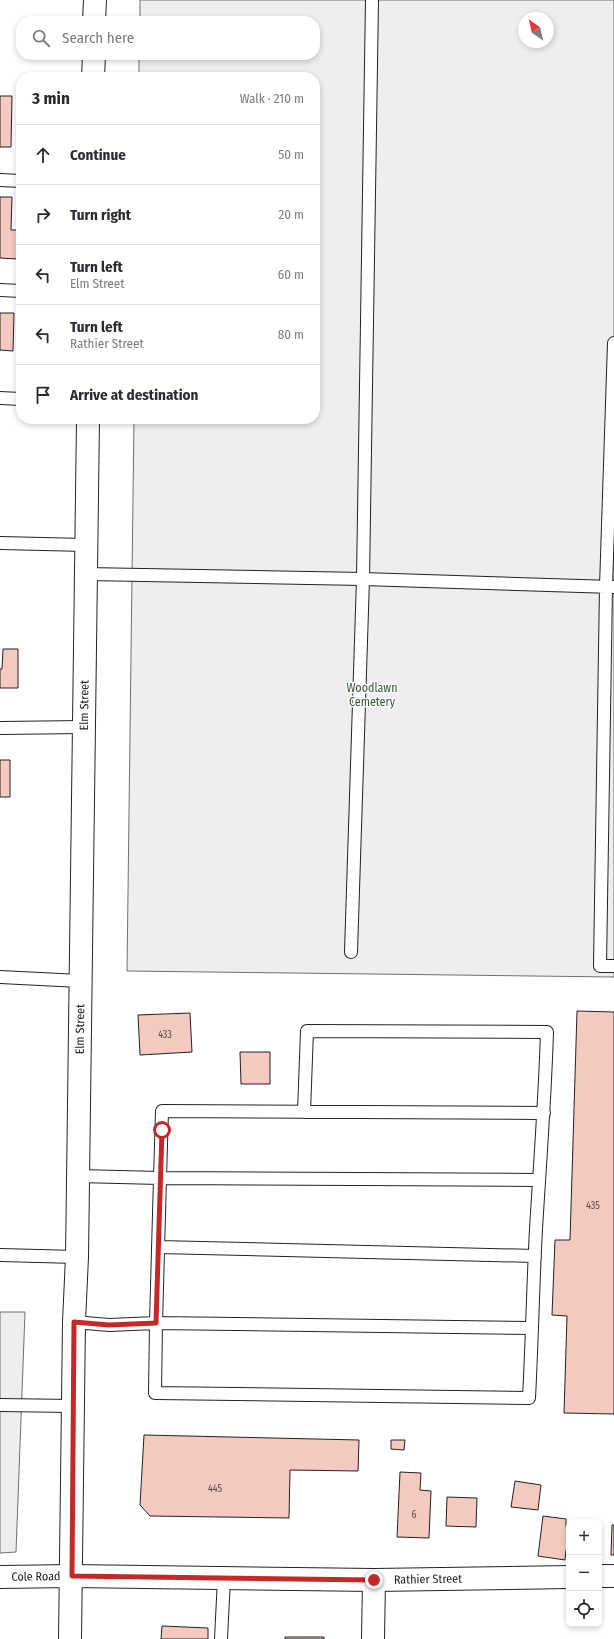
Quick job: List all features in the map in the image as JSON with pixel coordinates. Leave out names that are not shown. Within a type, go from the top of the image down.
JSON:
[{"type":"main road","points":[[94,0],[94,16]]},
{"type":"main road","points":[[93,72],[94,60]]},
{"type":"main road","name":"Elm Street","points":[[70,1639],[72,1576],[74,1322],[77,1257],[88,424]]},
{"type":"main road","name":"Cole Road","points":[[0,1577],[72,1576]]},
{"type":"main road","name":"Rathier Street","points":[[72,1576],[374,1580],[566,1577]]},
{"type":"main road","points":[[602,1576],[614,1576]]},
{"type":"main road","points":[[373,1639],[374,1580]]},
{"type":"lane","points":[[351,952],[363,579],[372,0]]},
{"type":"lane","points":[[0,180],[16,180]]},
{"type":"lane","points":[[0,290],[16,291]]},
{"type":"lane","points":[[614,343],[610,587],[600,966],[614,966]]},
{"type":"lane","points":[[0,398],[16,399]]},
{"type":"lane","points":[[0,543],[86,546]]},
{"type":"lane","points":[[86,574],[363,579],[610,587]]},
{"type":"lane","points":[[0,728],[84,727]]},
{"type":"lane","points":[[0,977],[80,981]]},
{"type":"lane","points":[[304,1112],[307,1031],[547,1032],[544,1113],[535,1256],[529,1398],[155,1393],[162,1111],[304,1112],[544,1113]]},
{"type":"lane","points":[[78,1176],[160,1178],[539,1180]]},
{"type":"lane","points":[[158,1247],[535,1256]]},
{"type":"lane","points":[[0,1255],[77,1257]]},
{"type":"lane","points":[[74,1322],[109,1325],[156,1323],[532,1328]]},
{"type":"lane","points":[[0,1405],[74,1406]]},
{"type":"lane","points":[[221,1639],[224,1578]]},
{"type":"green space","name":"Woodlawn Cemetery","points":[[140,0],[614,0],[614,977],[127,971],[134,424],[320,424],[320,72],[139,72],[139,60],[320,60],[320,16],[140,16]]},
{"type":"green space","points":[[0,1312],[25,1312],[16,1552],[0,1553]]},
{"type":"building","points":[[0,96],[12,96],[11,147],[0,147]]},
{"type":"building","points":[[0,197],[12,197],[11,230],[16,230],[16,259],[0,258]]},
{"type":"building","points":[[0,313],[14,313],[13,351],[0,350]]},
{"type":"building","points":[[3,649],[18,649],[18,688],[0,688],[0,669],[2,669]]},
{"type":"building","points":[[0,760],[10,760],[10,797],[0,797]]},
{"type":"building","points":[[577,1011],[614,1012],[614,1414],[564,1413],[567,1316],[552,1315],[555,1240],[570,1240]]},
{"type":"building","points":[[190,1013],[192,1052],[140,1055],[138,1015]]},
{"type":"building","points":[[240,1052],[270,1052],[270,1084],[241,1084]]},
{"type":"building","points":[[144,1435],[359,1440],[358,1471],[290,1470],[289,1518],[150,1516],[140,1505]]},
{"type":"building","points":[[391,1440],[405,1440],[404,1450],[391,1449]]},
{"type":"building","points":[[400,1472],[421,1473],[420,1490],[431,1491],[429,1538],[397,1537]]},
{"type":"building","points":[[515,1481],[541,1485],[538,1510],[511,1507]]},
{"type":"building","points":[[447,1497],[477,1498],[476,1527],[446,1526]]},
{"type":"building","points":[[543,1516],[566,1519],[565,1560],[538,1556]]},
{"type":"building","points":[[612,1525],[614,1525],[614,1555],[611,1555]]},
{"type":"building","points":[[162,1626],[208,1628],[208,1639],[161,1639]]},
{"type":"building","points":[[285,1637],[324,1637],[324,1639],[285,1639]]},
{"type":"route","points":[[162,1130],[156,1323],[109,1325],[74,1322],[72,1576],[374,1580]]}]
